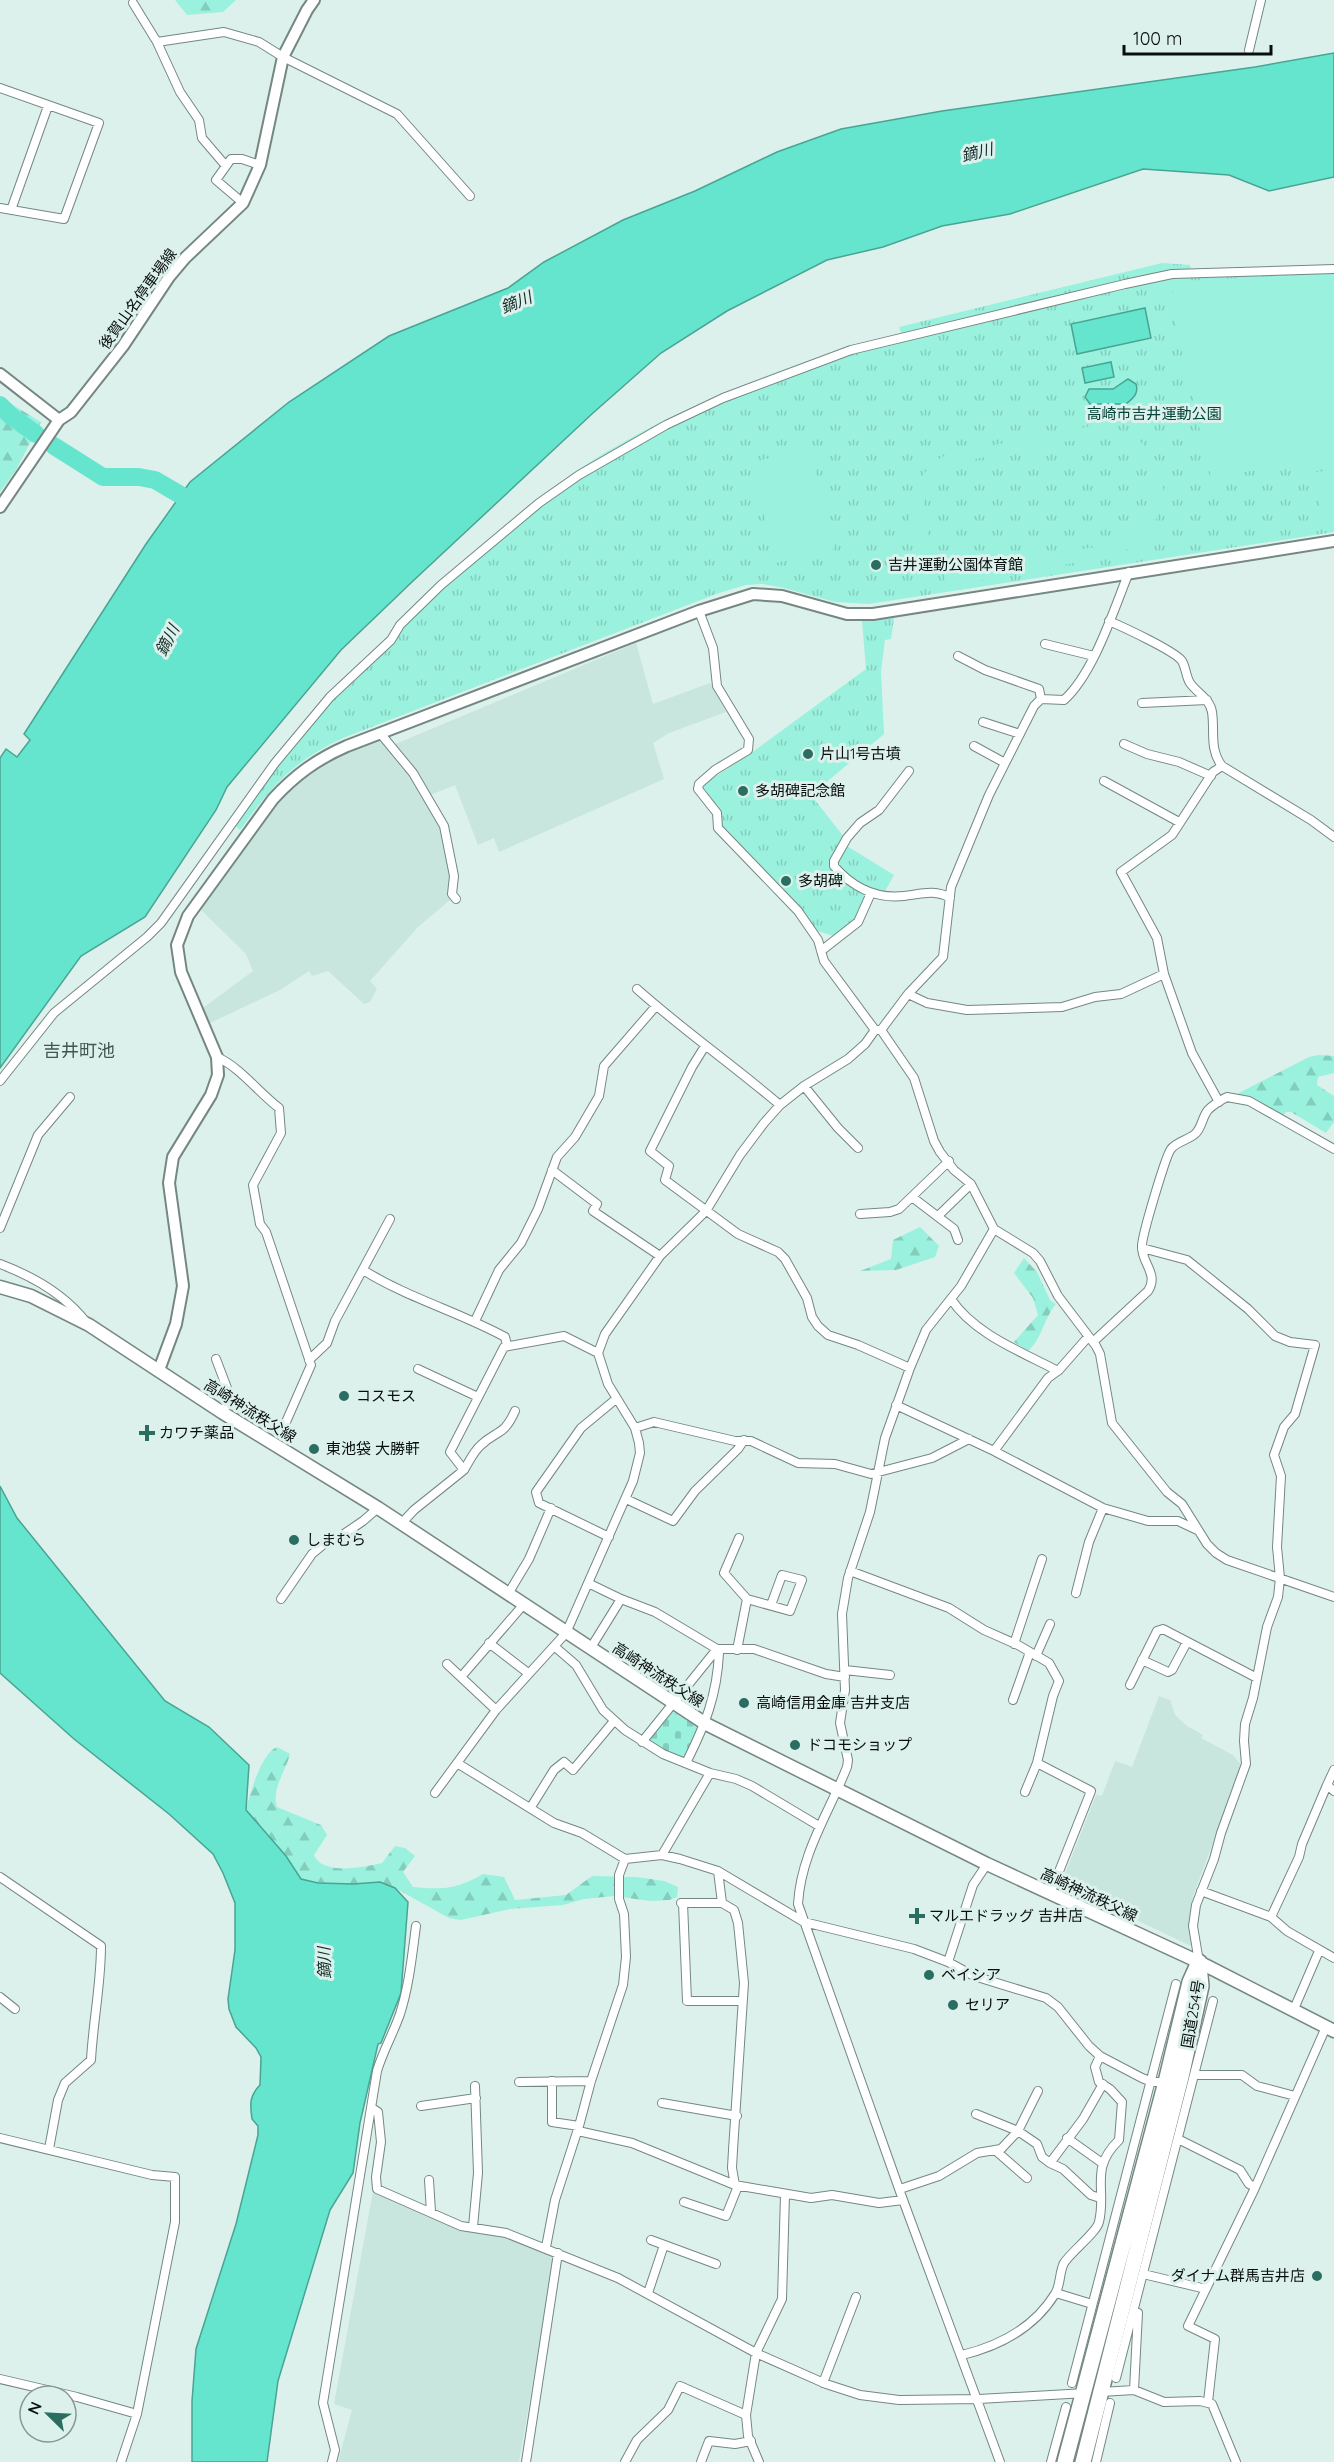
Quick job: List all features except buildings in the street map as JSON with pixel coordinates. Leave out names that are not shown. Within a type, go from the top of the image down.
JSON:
[{"type":"highway","name":"国道254号","points":[[1083,2462],[1106,2397],[1126,2291],[1184,2062],[1201,1986],[1199,1962]]},
{"type":"highway","name":"国道254号","points":[[1065,2462],[1078,2388],[1099,2332],[1159,2082],[1190,1982],[1199,1962]]},
{"type":"main road","name":"高崎神流秩父線","points":[[0,1287],[31,1296],[89,1325],[223,1413],[378,1508],[706,1724],[987,1864],[1199,1962],[1330,2029]]},
{"type":"street","name":"後賀山名停車場線","points":[[0,507],[59,420],[71,411],[123,346],[169,277],[185,258],[243,203],[260,165],[283,57],[314,0]]},
{"type":"street","points":[[1249,50],[1261,0]]},
{"type":"street","points":[[133,3],[157,42],[180,92],[199,120],[202,138],[226,166]]},
{"type":"street","points":[[157,42],[224,32],[259,42],[283,57],[398,114],[470,196]]},
{"type":"street","points":[[0,88],[99,123],[64,219],[0,208]]},
{"type":"street","points":[[11,210],[48,106]]},
{"type":"street","points":[[243,203],[216,180],[231,159],[242,159],[260,165]]},
{"type":"street","points":[[0,1081],[54,1013],[147,937],[160,923],[275,763],[330,697],[391,640],[400,625],[441,585],[539,503],[579,475],[666,424],[723,398],[809,364],[869,344],[1172,274],[1334,269]]},
{"type":"street","points":[[0,374],[59,420]]},
{"type":"street","points":[[159,1370],[176,1324],[183,1286],[169,1183],[173,1157],[211,1095],[218,1075],[217,1057],[181,972],[177,945],[188,916],[273,799],[289,781],[326,755],[699,611],[753,594],[782,596],[847,614],[873,614],[1334,541]]},
{"type":"street","points":[[435,1793],[496,1710],[566,1633],[626,1499],[640,1453],[635,1428],[608,1384],[598,1353],[605,1334],[660,1256],[706,1211],[752,1138],[780,1106],[804,1086],[848,1059],[865,1044],[943,957],[951,887],[989,795],[1034,706],[1041,699],[1064,700],[1094,656],[1129,572]]},
{"type":"street","points":[[699,611],[713,648],[717,686],[749,739],[750,745],[748,750],[715,770],[699,784],[698,789],[717,813],[718,828],[798,911],[818,940],[824,961],[914,1078],[934,1141],[954,1170],[971,1184],[994,1229],[1033,1253],[1040,1261],[1058,1296],[1100,1354],[1112,1423],[1167,1492],[1182,1504],[1198,1531],[1216,1553],[1227,1560],[1334,1597]]},
{"type":"street","points":[[1109,621],[1134,632],[1181,660],[1190,683],[1207,700],[1212,710],[1212,741],[1217,759],[1222,766],[1311,820],[1334,837]]},
{"type":"street","points":[[1045,644],[1094,656]]},
{"type":"street","points":[[958,656],[985,670],[1040,689],[1041,699]]},
{"type":"street","points":[[1142,703],[1207,700]]},
{"type":"street","points":[[983,722],[1020,734]]},
{"type":"street","points":[[380,734],[413,773],[444,826],[454,876],[452,894],[456,899]]},
{"type":"street","points":[[1124,744],[1147,754],[1179,762],[1211,776]]},
{"type":"street","points":[[974,746],[1005,763]]},
{"type":"street","points":[[1219,1102],[1192,1053],[1164,974],[1157,938],[1120,872],[1172,835],[1211,776],[1222,766]]},
{"type":"street","points":[[909,771],[879,810],[860,823],[847,838],[834,861],[837,870],[852,883],[871,893],[901,896],[930,892],[950,898]]},
{"type":"street","points":[[1104,781],[1179,822]]},
{"type":"street","points":[[821,951],[858,922],[871,893]]},
{"type":"street","points":[[909,994],[927,1002],[967,1010],[1062,1007],[1095,997],[1121,994],[1164,974]]},
{"type":"street","points":[[637,989],[780,1106]]},
{"type":"street","points":[[475,1321],[499,1270],[521,1243],[538,1209],[557,1157],[575,1137],[599,1095],[602,1073],[608,1060],[656,1006]]},
{"type":"street","points":[[705,1046],[650,1150],[669,1166],[665,1180],[738,1234],[778,1252],[785,1259],[807,1298],[812,1317],[828,1335],[858,1345],[910,1368]]},
{"type":"street","points":[[217,1057],[232,1064],[258,1092],[279,1108],[281,1133],[253,1185],[260,1224],[266,1232],[309,1360],[309,1371],[286,1422]]},
{"type":"street","points":[[804,1086],[858,1149]]},
{"type":"street","points":[[994,1451],[1042,1385],[1090,1340],[1149,1291],[1153,1275],[1142,1248],[1149,1214],[1171,1148],[1195,1134],[1207,1111],[1227,1096],[1249,1101],[1334,1149]]},
{"type":"street","points":[[0,1228],[38,1136],[70,1097]]},
{"type":"street","points":[[860,1214],[890,1212],[899,1209],[949,1161]]},
{"type":"street","points":[[552,1170],[597,1204],[593,1211],[660,1256]]},
{"type":"street","points":[[939,1215],[971,1184]]},
{"type":"street","points":[[912,1197],[939,1215],[954,1229],[958,1240]]},
{"type":"street","points":[[309,1360],[327,1343],[335,1321],[390,1219]]},
{"type":"street","points":[[994,1229],[951,1299],[926,1330],[885,1438],[870,1512],[850,1571],[842,1614],[845,1674],[840,1723],[848,1760],[838,1790],[819,1826],[801,1872],[798,1904],[903,2200],[979,2399],[1000,2462]]},
{"type":"street","points":[[1142,1248],[1187,1260],[1248,1309],[1275,1336],[1290,1342],[1314,1345],[1295,1414],[1284,1427],[1274,1455],[1281,1476],[1276,1547],[1280,1578],[1278,1597],[1267,1627],[1244,1732],[1246,1764],[1201,1891],[1192,1926],[1199,1962]]},
{"type":"street","points":[[0,1264],[63,1297],[75,1307],[89,1325]]},
{"type":"street","points":[[363,1270],[385,1284],[452,1314],[475,1321],[505,1337],[507,1345]]},
{"type":"street","points":[[951,1299],[958,1311],[989,1334],[1058,1371]]},
{"type":"street","points":[[464,1470],[450,1452],[504,1347],[564,1336],[598,1353]]},
{"type":"street","points":[[216,1359],[230,1396],[223,1413]]},
{"type":"street","points":[[418,1369],[478,1397]]},
{"type":"street","points":[[609,1537],[539,1503],[537,1497],[539,1484],[555,1468],[581,1428],[616,1399]]},
{"type":"street","points":[[896,1405],[994,1451],[1103,1508],[1148,1521],[1178,1521],[1198,1531]]},
{"type":"street","points":[[401,1524],[414,1510],[464,1470],[479,1447],[509,1424],[515,1411]]},
{"type":"street","points":[[635,1428],[654,1422],[735,1442],[744,1440],[758,1444],[792,1461],[827,1462],[862,1473],[878,1474],[932,1458],[969,1439]]},
{"type":"street","points":[[626,1499],[673,1521],[695,1491],[738,1449],[744,1440]]},
{"type":"street","points":[[281,1599],[312,1554],[330,1539],[338,1538],[363,1521],[378,1508]]},
{"type":"street","points":[[508,1594],[529,1559],[551,1508]]},
{"type":"street","points":[[1076,1593],[1089,1542],[1103,1508]]},
{"type":"street","points":[[739,1538],[724,1573],[747,1599],[790,1611],[802,1580],[782,1575],[771,1605]]},
{"type":"street","points":[[1014,1644],[1042,1559]]},
{"type":"street","points":[[850,1571],[949,1608],[984,1630],[1049,1663],[1059,1681],[1036,1763],[1025,1792]]},
{"type":"street","points":[[588,1583],[655,1612],[717,1649],[764,1652],[826,1674],[890,1675]]},
{"type":"street","points":[[591,1649],[621,1599]]},
{"type":"street","points":[[737,1650],[747,1599]]},
{"type":"street","points":[[461,1677],[524,1604]]},
{"type":"street","points":[[1013,1700],[1033,1654],[1050,1624]]},
{"type":"street","points":[[1130,1685],[1156,1631],[1163,1629],[1257,1678]]},
{"type":"street","points":[[489,1642],[528,1673]]},
{"type":"street","points":[[1142,1660],[1168,1672],[1172,1670],[1186,1642]]},
{"type":"street","points":[[554,1646],[576,1665],[603,1710],[642,1742],[663,1754],[710,1773],[736,1779],[752,1786],[819,1826]]},
{"type":"street","points":[[642,1742],[717,1649]]},
{"type":"street","points":[[686,1763],[706,1724],[713,1702],[720,1653],[717,1649]]},
{"type":"street","points":[[447,1664],[496,1710]]},
{"type":"street","points":[[531,1807],[554,1770],[564,1762],[573,1770],[614,1721]]},
{"type":"street","points":[[457,1762],[554,1823],[582,1833],[625,1859],[662,1855],[718,1871],[804,1922],[914,1949],[948,1962],[974,1976],[1046,1998],[1058,2007],[1089,2046],[1100,2056],[1159,2082]]},
{"type":"street","points":[[1036,1763],[1091,1791],[1050,1894]]},
{"type":"street","points":[[1271,1917],[1299,1857],[1302,1844],[1331,1788],[1334,1770]]},
{"type":"street","points":[[662,1855],[710,1773]]},
{"type":"street","points":[[546,2247],[555,2200],[623,1985],[626,1957],[624,1914],[619,1899],[619,1875],[625,1859]]},
{"type":"street","points":[[948,1962],[973,1885],[987,1864]]},
{"type":"street","points":[[718,1871],[722,1903]]},
{"type":"street","points":[[0,1877],[101,1946],[101,1968],[93,2022],[91,2060],[65,2083],[58,2100],[49,2149]]},
{"type":"street","points":[[1201,1891],[1271,1917],[1287,1931],[1334,1958]]},
{"type":"street","points":[[684,2202],[726,2216],[737,2186],[732,2168],[744,1983],[738,1923],[734,1910],[722,1903],[682,1903],[687,2001],[742,2001]]},
{"type":"street","points":[[332,2462],[335,2450],[323,2403],[377,2071],[399,2016],[407,1988],[416,1926]]},
{"type":"street","points":[[1294,2009],[1319,1951]]},
{"type":"street","points":[[1078,2388],[1092,2301],[1159,2082],[1176,1984]]},
{"type":"street","points":[[0,1997],[15,2009]]},
{"type":"street","points":[[1116,2378],[1213,2001]]},
{"type":"street","points":[[1208,2402],[1215,2339],[1188,2326],[1255,2187],[1295,2096],[1330,2029]]},
{"type":"street","points":[[962,2355],[986,2349],[1029,2325],[1056,2293],[1064,2264],[1099,2224],[1102,2163],[1109,2149],[1119,2140],[1122,2102],[1099,2082],[1095,2067],[1100,2056]]},
{"type":"street","points":[[1184,2062],[1191,2088]]},
{"type":"street","points":[[1194,2075],[1242,2075],[1257,2086],[1295,2096]]},
{"type":"street","points":[[519,2082],[591,2081]]},
{"type":"street","points":[[552,2082],[552,2122],[632,2143],[737,2186],[811,2198],[832,2195],[879,2203],[903,2200]]},
{"type":"street","points":[[1050,2163],[1083,2119],[1103,2084]]},
{"type":"street","points":[[473,2226],[478,2173],[475,2086]]},
{"type":"street","points":[[900,2189],[939,2176],[977,2153],[1000,2149],[1018,2131],[1038,2091]]},
{"type":"street","points":[[421,2106],[476,2098]]},
{"type":"street","points":[[662,2103],[737,2116]]},
{"type":"street","points":[[372,2108],[378,2112],[380,2124],[381,2142],[376,2177],[377,2189],[461,2226],[473,2226],[506,2233],[546,2247],[648,2293],[756,2353],[823,2383],[880,2399],[979,2399],[1078,2388],[1106,2397],[1134,2390],[1164,2402],[1208,2402],[1215,2409],[1236,2462]]},
{"type":"street","points":[[976,2114],[1018,2131],[1037,2144],[1042,2157],[1064,2169],[1090,2195],[1100,2198]]},
{"type":"street","points":[[0,2138],[152,2175],[175,2177],[175,2222],[137,2414],[121,2462]]},
{"type":"street","points":[[1067,2138],[1102,2163]]},
{"type":"street","points":[[1178,2139],[1240,2170],[1249,2184],[1255,2187]]},
{"type":"street","points":[[995,2150],[1027,2178]]},
{"type":"street","points":[[429,2180],[431,2212]]},
{"type":"street","points":[[759,2462],[751,2441],[746,2415],[756,2353],[782,2299],[785,2195]]},
{"type":"street","points":[[651,2241],[716,2264]]},
{"type":"street","points":[[648,2293],[664,2245]]},
{"type":"street","points":[[526,2462],[558,2253]]},
{"type":"street","points":[[1126,2291],[1143,2272]]},
{"type":"street","points":[[1143,2272],[1206,2289]]},
{"type":"street","points":[[1056,2293],[1092,2301]]},
{"type":"street","points":[[823,2383],[856,2297]]},
{"type":"street","points":[[1092,2301],[1099,2332]]},
{"type":"street","points":[[1132,2312],[1138,2313],[1134,2390]]},
{"type":"street","points":[[0,2379],[137,2414]]},
{"type":"street","points":[[625,2462],[637,2440],[668,2410],[680,2386],[746,2415]]},
{"type":"street","points":[[1096,2462],[1106,2397]]},
{"type":"street","points":[[1051,2462],[1066,2407]]},
{"type":"street","points":[[701,2462],[709,2441],[735,2444],[751,2441]]},
{"type":"shaded area","points":[[636,643],[653,704],[710,683],[726,712],[669,733],[653,743],[664,779],[499,852],[494,838],[478,845],[455,785],[430,795],[393,745]]},
{"type":"shaded area","points":[[380,738],[423,790],[443,826],[452,875],[449,882],[450,900],[418,927],[370,981],[377,989],[370,1002],[364,1004],[328,971],[312,976],[309,971],[280,990],[210,1023],[203,1008],[253,971],[246,954],[199,908],[290,787],[311,770],[334,757]]},
{"type":"shaded area","points":[[1159,1696],[1170,1700],[1175,1715],[1187,1726],[1203,1735],[1201,1738],[1233,1755],[1242,1766],[1193,1896],[1189,1918],[1193,1947],[1061,1884],[1096,1795],[1102,1796],[1115,1761],[1132,1767]]},
{"type":"shaded area","points":[[373,2191],[460,2229],[503,2236],[555,2256],[519,2462],[338,2462],[352,2410],[334,2404]]},
{"type":"green space","points":[[175,0],[236,0],[223,12],[187,15]]},
{"type":"green space","name":"高崎市吉井運動公園","points":[[1162,263],[1190,265],[1191,270],[1334,265],[1334,532],[869,604],[835,602],[762,584],[746,585],[719,593],[343,738],[310,756],[285,776],[240,830],[230,821],[305,720],[388,637],[412,607],[516,516],[575,472],[610,450],[649,428],[732,390],[818,358],[901,333],[899,327]]},
{"type":"green space","points":[[1334,273],[1334,456],[1211,478],[1171,304],[1173,291],[1184,281]]},
{"type":"green space","points":[[0,397],[41,422],[16,470],[0,492]]},
{"type":"green space","points":[[1097,425],[1112,428],[1127,433],[1139,441],[1150,451],[1157,462],[1162,476],[1163,491],[1160,507],[1154,525],[1143,540],[1119,553],[946,587],[943,569],[927,559],[916,545],[910,529],[909,511],[913,494],[921,478],[933,464],[948,454]],"holes":[[[1095,436],[1122,440],[1142,457],[1148,469],[1152,494],[1149,507],[1144,519],[1128,536],[1110,544],[977,567],[954,563],[937,548],[926,528],[925,498],[935,479],[952,465]]]},
{"type":"green space","points":[[811,449],[833,550],[775,563],[752,462]]},
{"type":"green space","points":[[1334,469],[1334,524],[1323,526],[1313,473]]},
{"type":"green space","points":[[894,618],[891,639],[885,640],[881,672],[884,734],[811,795],[844,837],[842,843],[894,875],[884,893],[864,893],[864,907],[861,913],[834,936],[817,931],[722,826],[719,812],[702,785],[747,756],[866,669],[862,621]]},
{"type":"green space","points":[[1334,1056],[1334,1073],[1318,1077],[1317,1085],[1334,1096],[1334,1122],[1326,1133],[1291,1112],[1286,1112],[1277,1123],[1260,1109],[1233,1096],[1309,1057]]},
{"type":"green space","points":[[920,1227],[939,1246],[935,1257],[896,1270],[860,1271],[891,1259],[893,1240]]},
{"type":"green space","points":[[1024,1258],[1037,1272],[1050,1300],[1056,1304],[1037,1341],[1028,1351],[1014,1342],[1038,1315],[1033,1298],[1014,1273]]},
{"type":"green space","points":[[670,1710],[700,1728],[684,1759],[649,1743],[648,1738]]},
{"type":"green space","points":[[277,1747],[290,1754],[277,1787],[277,1807],[321,1825],[327,1835],[314,1855],[326,1866],[345,1868],[382,1863],[395,1846],[405,1848],[415,1856],[403,1872],[413,1887],[449,1887],[466,1883],[483,1874],[504,1877],[515,1900],[566,1895],[592,1876],[637,1877],[664,1881],[678,1887],[677,1897],[650,1901],[614,1896],[584,1899],[563,1905],[510,1909],[461,1920],[449,1918],[380,1882],[354,1884],[301,1880],[286,1856],[246,1810],[261,1765],[271,1751]]},
{"type":"water","name":"鏑川","points":[[1334,53],[1334,177],[1269,191],[1229,175],[1143,169],[1010,214],[942,226],[883,247],[827,260],[727,311],[661,353],[593,413],[341,650],[227,787],[216,810],[145,917],[81,956],[0,1068],[0,758],[6,749],[17,757],[30,740],[24,734],[146,544],[190,482],[289,402],[389,336],[508,288],[544,262],[623,220],[695,191],[777,152],[841,129],[942,111],[1255,67]]},
{"type":"water","points":[[1145,308],[1151,338],[1077,354],[1071,324]]},
{"type":"water","points":[[1111,362],[1114,377],[1085,383],[1082,368]]},
{"type":"water","points":[[1128,379],[1136,384],[1137,390],[1126,404],[1090,404],[1085,397],[1089,389],[1113,389]]},
{"type":"water","name":"鏑川","points":[[0,1486],[17,1518],[165,1701],[209,1727],[249,1765],[246,1810],[286,1856],[301,1879],[318,1883],[380,1882],[395,1888],[408,1902],[401,1993],[381,2043],[378,2044],[360,2123],[353,2173],[330,2210],[278,2381],[267,2462],[192,2462],[192,2401],[196,2349],[236,2224],[258,2135],[258,2126],[252,2119],[251,2105],[252,2097],[260,2085],[261,2057],[256,2048],[236,2027],[228,1999],[235,1950],[235,1903],[213,1854],[169,1814],[74,1739],[0,1673]]},
{"type":"waterway","points":[[0,405],[36,434]]},
{"type":"waterway","points":[[54,446],[103,477],[139,477],[155,480],[201,507]]},
{"type":"place","name":"吉井運動公園体育館","points":[[876,565]]},
{"type":"place","name":"片山1号古墳","points":[[808,754]]},
{"type":"place","name":"多胡碑記念館","points":[[743,791]]},
{"type":"place","name":"多胡碑","points":[[786,881]]},
{"type":"place","name":"コスモス","points":[[344,1396]]},
{"type":"place","name":"カワチ薬品","points":[[147,1433]]},
{"type":"place","name":"東池袋 大勝軒","points":[[314,1449]]},
{"type":"place","name":"しまむら","points":[[294,1540]]},
{"type":"place","name":"高崎信用金庫 吉井支店","points":[[744,1703]]},
{"type":"place","name":"ドコモショップ","points":[[795,1745]]},
{"type":"place","name":"マルエドラッグ 吉井店","points":[[917,1916]]},
{"type":"place","name":"ベイシア","points":[[929,1975]]},
{"type":"place","name":"セリア","points":[[953,2005]]},
{"type":"place","name":"ダイナム群馬吉井店","points":[[1317,2276]]},
{"type":"district","name":"吉井町池","points":[[79,1051]]}]
